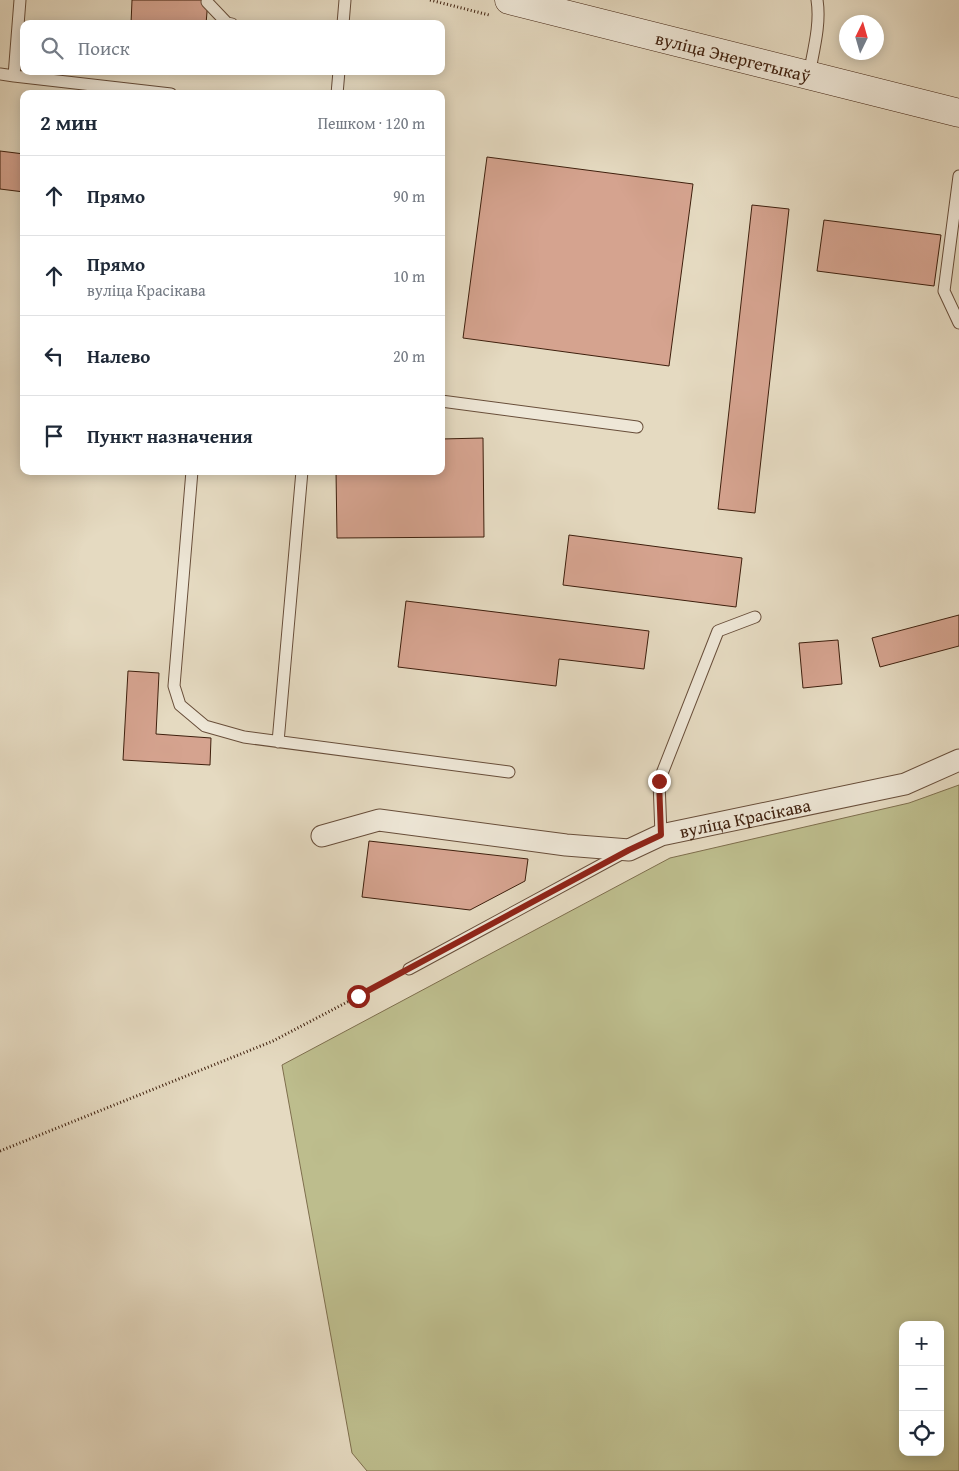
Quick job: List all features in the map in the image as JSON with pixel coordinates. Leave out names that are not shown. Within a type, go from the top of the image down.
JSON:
[{"type":"main road","name":"вуліца Энергетыкаў","points":[[509,0],[959,113]]},
{"type":"street","name":"вуліца Красікава","points":[[322,836],[379,820],[566,845],[629,850],[661,835],[905,784],[959,760]]},
{"type":"lane","points":[[14,76],[20,0]]},
{"type":"lane","points":[[343,20],[345,0]]},
{"type":"lane","points":[[809,75],[816,33],[818,0]]},
{"type":"lane","points":[[207,2],[224,20]]},
{"type":"lane","points":[[0,74],[136,90]]},
{"type":"lane","points":[[337,90],[339,75]]},
{"type":"lane","points":[[959,176],[944,291],[959,323]]},
{"type":"lane","points":[[445,402],[637,427]]},
{"type":"lane","points":[[192,475],[174,686],[180,705],[205,726],[244,737],[509,772]]},
{"type":"lane","points":[[278,742],[302,475]]},
{"type":"lane","points":[[661,835],[659,781],[718,631],[755,618]]},
{"type":"lane","points":[[409,970],[629,850]]},
{"type":"path","points":[[0,1152],[273,1041],[409,970]]},
{"type":"green space","points":[[959,785],[959,1471],[367,1471],[352,1453],[282,1065],[670,858],[909,803]]},
{"type":"building","points":[[132,0],[208,0],[206,20],[131,20]]},
{"type":"building","points":[[0,151],[20,154],[20,192],[0,189]]},
{"type":"building","points":[[487,157],[693,184],[669,366],[463,338]]},
{"type":"building","points":[[752,205],[789,209],[755,513],[718,509]]},
{"type":"building","points":[[824,220],[941,235],[934,286],[817,271]]},
{"type":"building","points":[[483,438],[484,537],[337,538],[336,475],[445,475],[445,439]]},
{"type":"building","points":[[569,535],[742,558],[736,607],[563,585]]},
{"type":"building","points":[[406,601],[649,631],[644,669],[559,659],[556,686],[398,667]]},
{"type":"building","points":[[959,615],[959,646],[880,667],[872,638]]},
{"type":"building","points":[[838,640],[842,684],[803,688],[799,643]]},
{"type":"building","points":[[128,671],[159,673],[156,734],[211,738],[210,765],[123,760]]},
{"type":"building","points":[[369,841],[528,859],[525,881],[470,910],[362,897]]},
{"type":"route","points":[[358,996],[629,850],[661,835],[659,781]]}]
